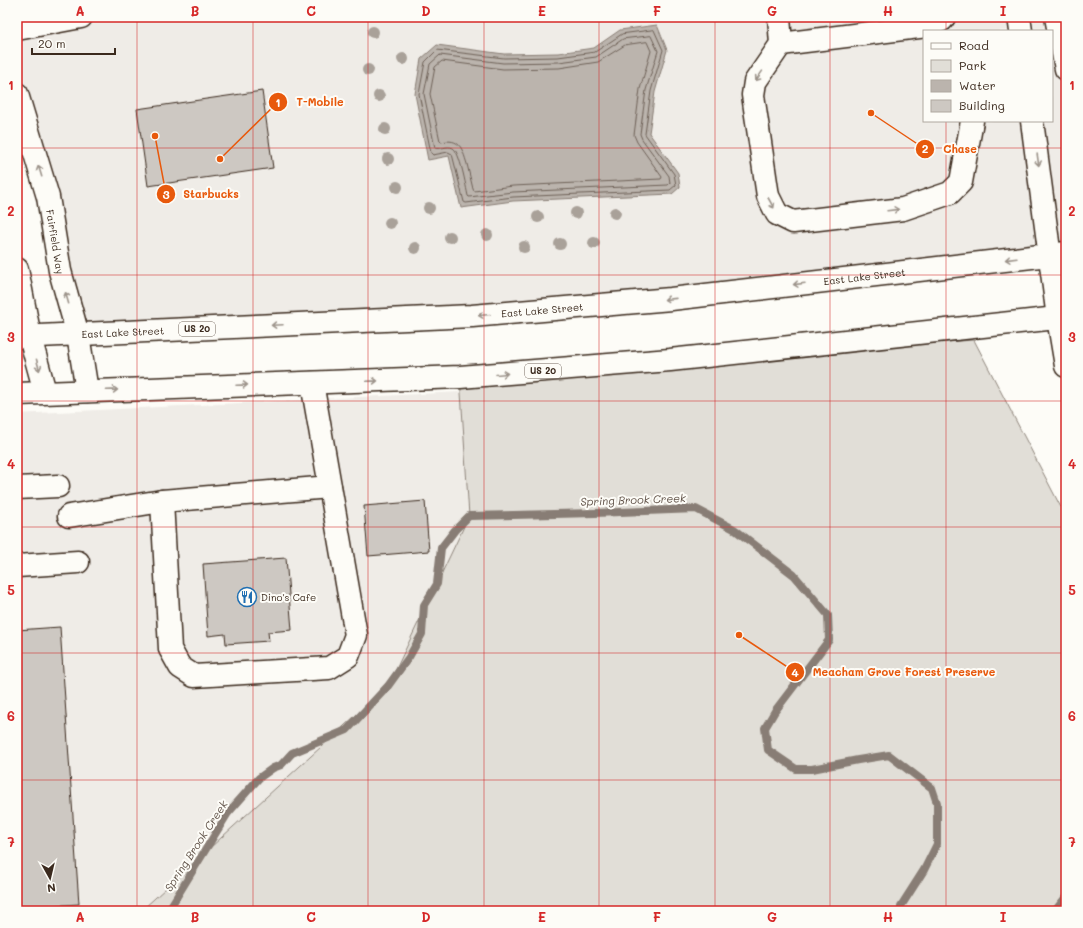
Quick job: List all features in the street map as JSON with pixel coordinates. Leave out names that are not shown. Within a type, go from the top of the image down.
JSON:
[{"type":"main road","points":[[17,29],[81,17]]},
{"type":"main road","points":[[779,17],[781,44],[755,82],[753,95],[768,196],[777,214],[793,222],[903,209],[950,193],[961,182],[972,122]]},
{"type":"main road","points":[[781,44],[927,26],[942,20],[944,17]]},
{"type":"main road","points":[[1019,17],[1021,30]]},
{"type":"main road","points":[[1056,17],[1066,69]]},
{"type":"main road","points":[[1053,79],[1066,76]]},
{"type":"main road","name":"Fairfield Way","points":[[17,94],[48,197],[60,271],[78,335],[87,391]]},
{"type":"main road","points":[[1032,122],[1058,254],[1066,366]]},
{"type":"main road","name":"East Lake Street","points":[[24,337],[472,316],[671,299],[1058,254]]},
{"type":"main road","points":[[17,269],[24,337],[45,392]]},
{"type":"main road","name":"US 20","points":[[17,394],[460,377],[662,361],[1062,317]]},
{"type":"main road","points":[[162,501],[170,649],[180,667],[194,676],[329,668],[348,656],[356,635],[312,383]]},
{"type":"main road","points":[[17,488],[58,486]]},
{"type":"main road","points":[[69,516],[162,501],[330,487]]},
{"type":"main road","points":[[17,566],[78,562]]},
{"type":"shaded area","points":[[17,17],[1066,17],[1066,247],[899,267],[487,306],[85,326],[17,60]]},
{"type":"shaded area","points":[[461,392],[469,516],[388,686],[144,908],[106,911],[17,911],[17,414]]},
{"type":"green space","points":[[974,340],[1066,517],[1066,911],[106,911],[144,908],[388,686],[469,516],[460,377]]},
{"type":"water","points":[[657,25],[667,50],[655,92],[649,133],[678,173],[680,187],[672,194],[513,201],[461,208],[449,156],[428,160],[415,94],[421,59],[437,45],[504,54],[558,53],[594,48],[620,30]]},
{"type":"building","points":[[262,91],[273,168],[148,186],[137,109]]},
{"type":"building","points":[[425,501],[429,551],[368,556],[364,506]]},
{"type":"building","name":"Dino's Cafe","points":[[286,558],[292,630],[268,632],[269,641],[226,644],[225,634],[208,636],[203,564]]},
{"type":"building","points":[[60,627],[79,904],[17,908],[17,630]]},
{"type":"waterway","name":"Spring Brook Creek","points":[[168,911],[228,813],[259,778],[273,768],[281,765],[292,753],[347,730],[388,686],[409,657],[422,634],[424,605],[437,584],[441,548],[455,530],[469,516],[696,509],[734,529],[794,575],[828,615],[829,640],[775,711],[765,728],[768,750],[796,769],[812,769],[889,755],[932,788],[937,803],[937,844],[924,870],[901,906],[901,911]]},
{"type":"waterway","name":"Spring Brook Creek","points":[[1055,911],[1066,897]]},
{"type":"place","name":"Chase","points":[[871,113]]},
{"type":"place","name":"Starbucks","points":[[155,136]]},
{"type":"place","name":"T-Mobile","points":[[220,159]]},
{"type":"place","name":"Dino's Cafe","points":[[247,597]]},
{"type":"place","name":"Meacham Grove Forest Preserve","points":[[739,635]]}]
